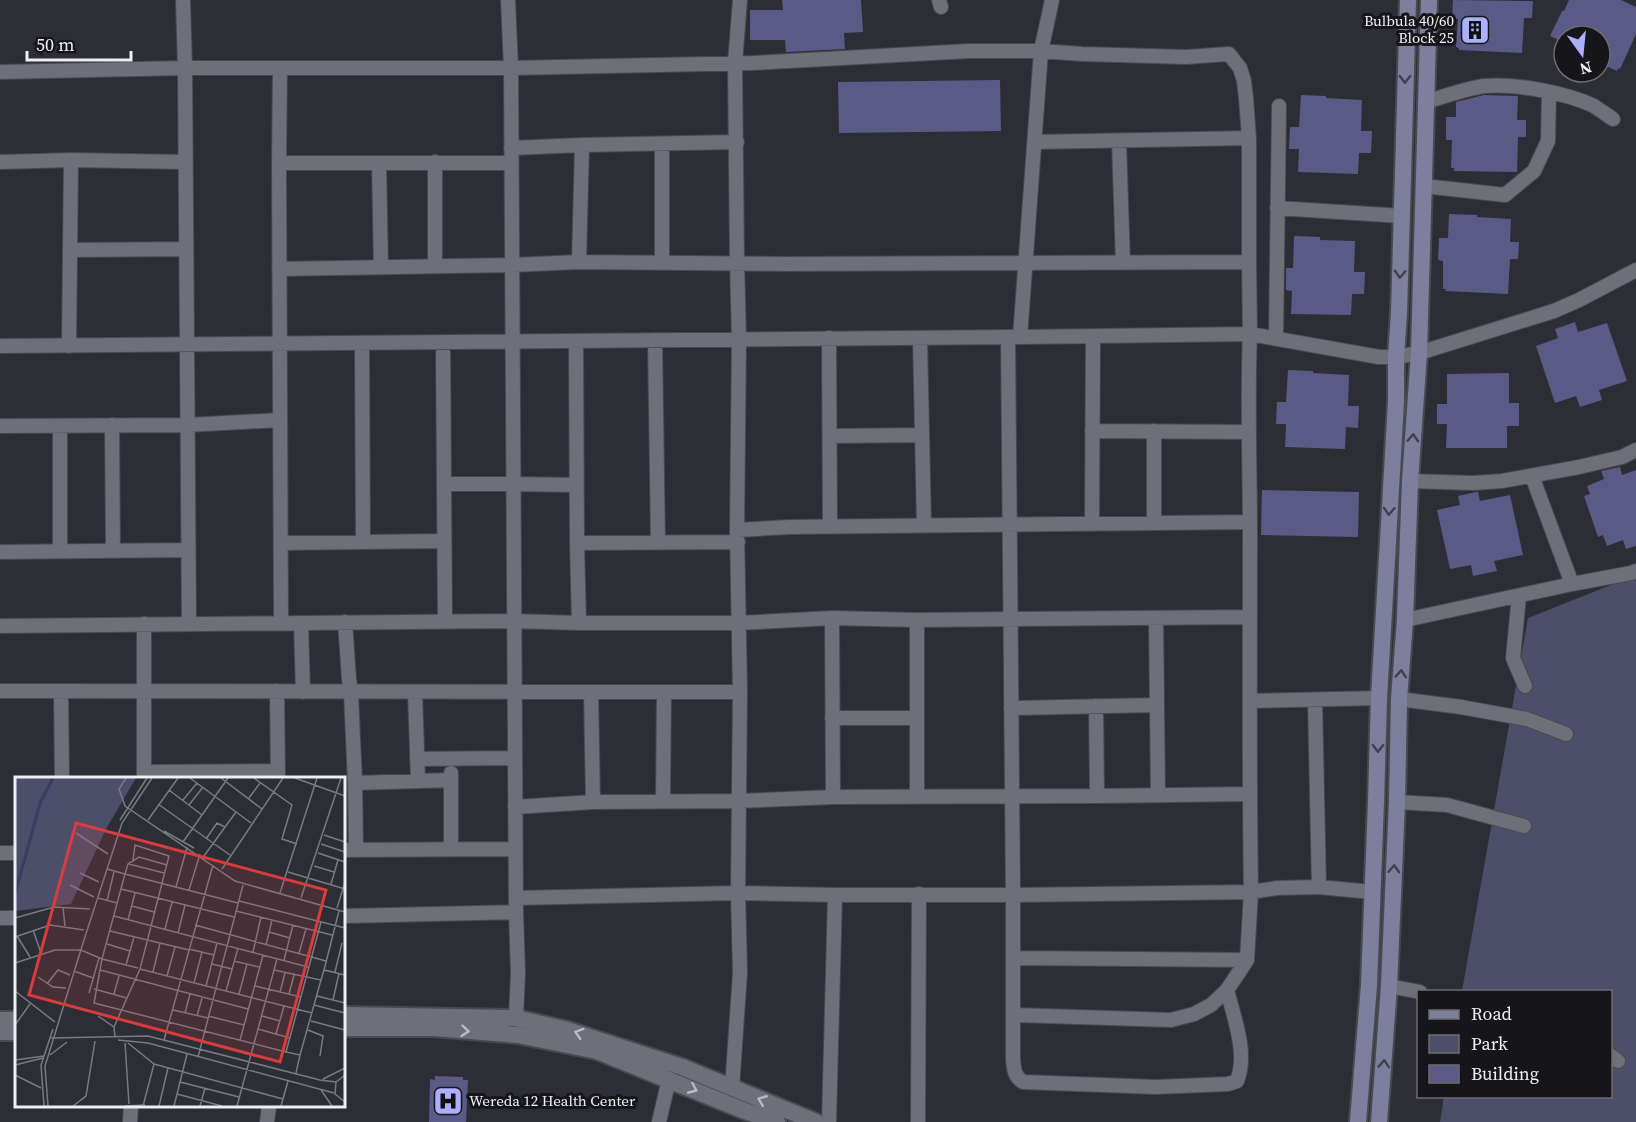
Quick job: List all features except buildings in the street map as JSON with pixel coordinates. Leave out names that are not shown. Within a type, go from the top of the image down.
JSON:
[{"type":"main road","points":[[1358,1122],[1369,985],[1379,698],[1396,402],[1408,0]]},
{"type":"main road","points":[[1379,1122],[1389,986],[1399,699],[1419,353],[1429,0]]},
{"type":"street","points":[[183,0],[189,624]]},
{"type":"street","points":[[508,0],[511,68],[515,849],[518,973],[516,1017]]},
{"type":"street","points":[[732,1088],[740,973],[738,801],[740,692],[737,536],[739,339],[735,63],[740,0]]},
{"type":"street","points":[[1052,0],[1041,51],[1025,263],[1014,337],[1008,524],[1014,1074],[1023,1082],[1156,1087],[1227,1084],[1238,1081],[1241,1052],[1227,990]]},
{"type":"street","points":[[0,72],[185,68],[511,68],[735,63],[969,51],[1175,56],[1229,54],[1240,68],[1244,81],[1249,138],[1251,892],[1247,960],[1227,990],[1211,1005],[1194,1014],[1171,1020],[1013,1015]]},
{"type":"street","points":[[280,68],[281,623]]},
{"type":"street","points":[[1426,102],[1484,86],[1508,86],[1549,92],[1593,106],[1613,119]]},
{"type":"street","points":[[1424,186],[1505,195],[1534,171],[1548,141],[1549,92]]},
{"type":"street","points":[[1276,338],[1279,106]]},
{"type":"street","points":[[1035,142],[1249,138]]},
{"type":"street","points":[[1119,141],[1123,263]]},
{"type":"street","points":[[511,148],[737,142]]},
{"type":"street","points":[[662,144],[662,262]]},
{"type":"street","points":[[579,262],[582,145]]},
{"type":"street","points":[[0,162],[71,160],[186,162]]},
{"type":"street","points":[[69,346],[71,160]]},
{"type":"street","points":[[435,162],[435,265]]},
{"type":"street","points":[[279,163],[511,163]]},
{"type":"street","points":[[379,163],[381,267]]},
{"type":"street","points":[[1277,208],[1402,216]]},
{"type":"street","points":[[71,250],[186,249]]},
{"type":"street","points":[[279,269],[579,262],[788,264],[1249,262]]},
{"type":"street","points":[[0,346],[1250,334],[1379,357],[1396,357],[1419,353],[1554,310],[1635,272]]},
{"type":"street","points":[[1092,524],[1093,336]]},
{"type":"street","points":[[829,338],[830,527]]},
{"type":"street","points":[[920,338],[924,526]]},
{"type":"street","points":[[655,340],[658,542]]},
{"type":"street","points":[[576,341],[579,623]]},
{"type":"street","points":[[443,342],[444,621]]},
{"type":"street","points":[[362,343],[363,542]]},
{"type":"street","points":[[0,426],[187,425],[280,420]]},
{"type":"street","points":[[112,425],[113,551]]},
{"type":"street","points":[[60,426],[60,551]]},
{"type":"street","points":[[1092,430],[1248,432]]},
{"type":"street","points":[[1154,431],[1154,523]]},
{"type":"street","points":[[830,436],[922,435]]},
{"type":"street","points":[[1410,481],[1473,483],[1502,481],[1622,457],[1636,450]]},
{"type":"street","points":[[1533,476],[1572,584]]},
{"type":"street","points":[[444,484],[576,485]]},
{"type":"street","points":[[577,543],[658,542],[737,536],[790,527],[1250,522]]},
{"type":"street","points":[[281,543],[444,541]]},
{"type":"street","points":[[0,552],[188,550]]},
{"type":"street","points":[[1405,621],[1636,571]]},
{"type":"street","points":[[1520,596],[1514,658],[1525,686]]},
{"type":"street","points":[[0,626],[444,621],[739,623],[832,618],[917,620],[1250,617]]},
{"type":"street","points":[[832,618],[833,797]]},
{"type":"street","points":[[1156,618],[1158,795]]},
{"type":"street","points":[[917,620],[917,797]]},
{"type":"street","points":[[345,622],[355,783],[350,850],[515,849]]},
{"type":"street","points":[[301,623],[303,692]]},
{"type":"street","points":[[144,624],[144,775],[278,775],[277,691]]},
{"type":"street","points":[[0,692],[740,692]]},
{"type":"street","points":[[61,692],[62,777]]},
{"type":"street","points":[[416,692],[418,781]]},
{"type":"street","points":[[591,692],[593,802]]},
{"type":"street","points":[[663,801],[664,692]]},
{"type":"street","points":[[1250,701],[1379,698]]},
{"type":"street","points":[[1399,699],[1527,718],[1566,734]]},
{"type":"street","points":[[1316,700],[1319,887]]},
{"type":"street","points":[[1011,708],[1156,705]]},
{"type":"street","points":[[1096,706],[1097,796]]},
{"type":"street","points":[[832,718],[916,718]]},
{"type":"street","points":[[417,759],[515,758]]},
{"type":"street","points":[[451,759],[452,849]]},
{"type":"street","points":[[355,783],[451,780]]},
{"type":"street","points":[[515,807],[593,802],[738,801],[833,797],[1249,794]]},
{"type":"street","points":[[1397,802],[1447,805],[1524,826]]},
{"type":"street","points":[[345,916],[738,893],[1013,895],[1251,892],[1277,888],[1319,887],[1372,892]]},
{"type":"street","points":[[918,1122],[919,894]]},
{"type":"street","points":[[829,1122],[835,895]]},
{"type":"street","points":[[1013,958],[1247,960]]},
{"type":"street","points":[[1389,986],[1417,991]]},
{"type":"street","points":[[345,1015],[516,1017],[578,1033],[682,1067],[816,1122]]},
{"type":"street","points":[[345,1028],[434,1029],[518,1035],[597,1051],[744,1111],[777,1122]]},
{"type":"street","points":[[659,1122],[669,1079]]},
{"type":"street","points":[[130,1122],[131,1107]]},
{"type":"street","points":[[267,1122],[269,1107]]},
{"type":"green space","points":[[1636,575],[1636,1122],[1440,1122],[1444,1098],[1612,1098],[1612,990],[1462,990],[1528,618]]},
{"type":"place","name":"Bulbula 40/60 Block 25","points":[[1475,30]]},
{"type":"place","name":"Wereda 12 Health Center","points":[[448,1101]]}]
